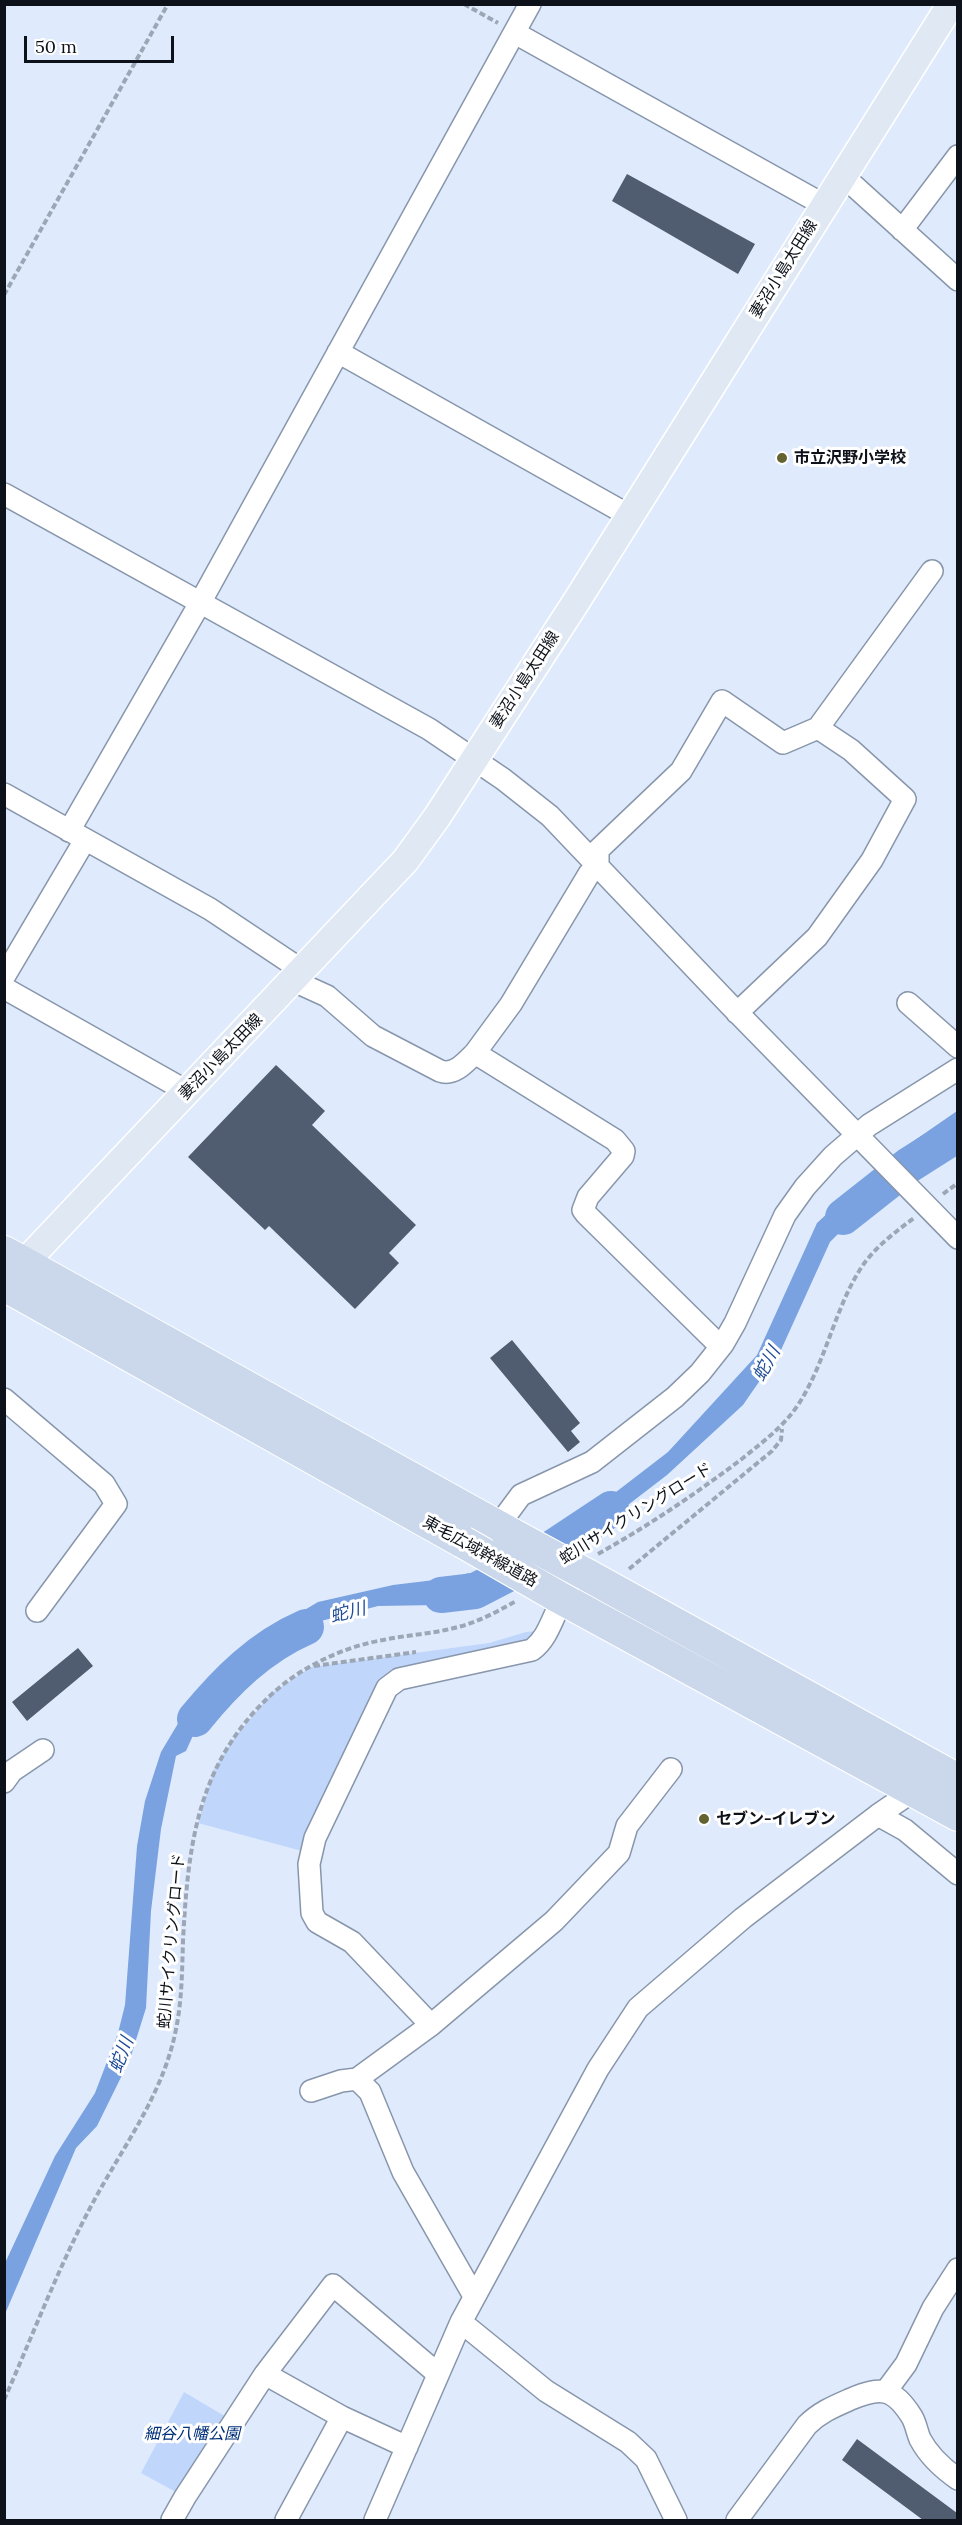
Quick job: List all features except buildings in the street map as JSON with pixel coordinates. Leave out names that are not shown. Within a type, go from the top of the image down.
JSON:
[{"type":"highway","name":"東毛広域幹線道路","points":[[10,1271],[502,1528],[590,1566],[952,1771]]},
{"type":"highway","name":"東毛広域幹線道路","points":[[10,1271],[463,1542],[548,1597],[914,1790],[957,1815]]},
{"type":"main road","name":"妻沼小島太田線","points":[[10,1271],[188,1092],[405,861],[437,817],[630,516],[951,4]]},
{"type":"street","points":[[4,977],[200,603],[530,4]]},
{"type":"street","points":[[515,33],[824,205]]},
{"type":"street","points":[[902,230],[957,156]]},
{"type":"street","points":[[842,175],[957,280]]},
{"type":"street","points":[[338,352],[630,516]]},
{"type":"street","points":[[4,494],[429,729],[474,758],[550,816],[737,1013],[957,1238]]},
{"type":"street","points":[[4,794],[210,909],[327,996],[373,1036],[447,1074],[454,1071],[475,1053],[511,1004],[589,874],[598,865],[598,850],[681,771],[722,701],[783,743],[818,728],[932,571]]},
{"type":"street","points":[[737,1013],[817,937],[872,860],[905,799],[851,750],[818,728]]},
{"type":"street","points":[[4,988],[188,1092]]},
{"type":"street","points":[[908,1003],[957,1047]]},
{"type":"street","points":[[475,1053],[620,1144],[624,1151],[620,1162],[588,1197],[583,1210],[713,1339],[723,1344]]},
{"type":"street","points":[[502,1528],[521,1495],[592,1462],[675,1397],[700,1373],[723,1344],[785,1215],[819,1172],[860,1140],[869,1125],[957,1069]]},
{"type":"street","points":[[4,1398],[104,1484],[116,1504],[37,1611]]},
{"type":"street","points":[[431,2025],[352,1942],[317,1922],[312,1913],[309,1864],[315,1838],[387,1688],[399,1679],[532,1650],[543,1641],[554,1613],[548,1597]]},
{"type":"street","points":[[4,1782],[12,1771],[43,1750]]},
{"type":"street","points":[[310,2091],[341,2081],[357,2079],[431,2025],[554,1921],[619,1852],[627,1826],[671,1769]]},
{"type":"street","points":[[375,2520],[474,2296],[598,2069],[638,2008],[743,1918],[878,1815],[914,1790],[952,1771]]},
{"type":"street","points":[[878,1815],[905,1830],[957,1874]]},
{"type":"street","points":[[357,2079],[370,2092],[403,2172],[474,2296]]},
{"type":"street","points":[[886,2391],[906,2364],[933,2308],[957,2269]]},
{"type":"street","points":[[172,2520],[265,2374],[333,2285],[438,2374]]},
{"type":"street","points":[[461,2322],[546,2391],[628,2442],[646,2459],[676,2520]]},
{"type":"street","points":[[265,2374],[342,2417],[407,2447]]},
{"type":"street","points":[[736,2520],[807,2425],[817,2415],[862,2394],[886,2391],[895,2395],[912,2418],[920,2439],[940,2467],[957,2479]]},
{"type":"street","points":[[286,2520],[342,2417]]},
{"type":"path","points":[[4,295],[168,4]]},
{"type":"path","points":[[464,4],[515,33]]},
{"type":"path","name":"蛇川サイクリングロード","points":[[590,1566],[710,1483],[782,1428],[799,1403],[828,1347],[846,1295],[862,1266],[891,1235],[957,1183]]},
{"type":"path","points":[[627,1572],[631,1565],[705,1508],[772,1451],[781,1440],[782,1428]]},
{"type":"path","name":"蛇川サイクリングロード","points":[[4,2400],[87,2213],[135,2132],[165,2068],[175,2036],[181,2004],[188,1873],[194,1840],[201,1807],[214,1769],[232,1740],[273,1693],[325,1658],[380,1640],[455,1628],[505,1607],[548,1597]]},
{"type":"green space","points":[[548,1630],[543,1641],[394,1676],[302,1851],[198,1823],[214,1769],[234,1738],[272,1693],[311,1667],[489,1643],[526,1632]]},
{"type":"green space","name":"細谷八幡公園","points":[[184,2392],[233,2421],[185,2497],[141,2473]]},
{"type":"water","points":[[957,1111],[957,1137],[908,1173],[892,1156]]},
{"type":"water","points":[[870,1174],[884,1191],[877,1195],[830,1242],[781,1350],[743,1405],[667,1475],[581,1541],[564,1532],[668,1452],[757,1355],[817,1223]]},
{"type":"water","points":[[469,1573],[502,1592],[438,1605],[378,1606],[321,1621],[263,1652],[226,1682],[200,1720],[186,1751],[176,1756],[161,1829],[151,1911],[146,2008],[130,2059],[97,2126],[76,2148],[5,2314],[5,2263],[55,2156],[95,2093],[118,2033],[125,2005],[137,1846],[145,1801],[161,1752],[195,1695],[237,1650],[318,1602],[393,1585],[451,1578]]},
{"type":"waterway","name":"蛇川","points":[[843,1217],[909,1165],[958,1134]]},
{"type":"waterway","name":"蛇川","points":[[441,1595],[475,1591],[531,1562],[611,1509]]},
{"type":"waterway","name":"蛇川","points":[[195,1719],[245,1666],[274,1644],[306,1627]]},
{"type":"place","name":"市立沢野小学校","points":[[782,458]]},
{"type":"place","name":"セブン-イレブン","points":[[704,1819]]}]
